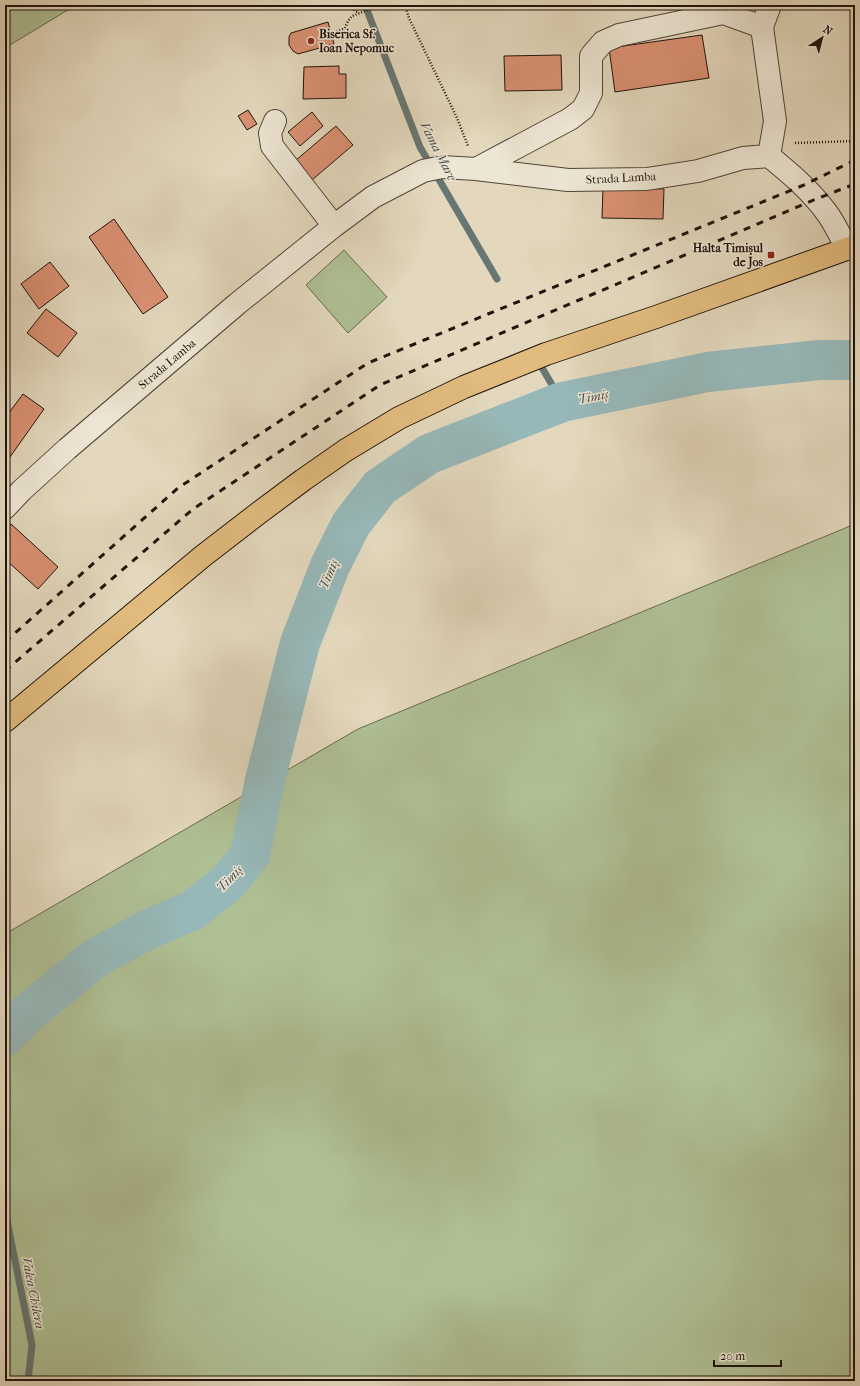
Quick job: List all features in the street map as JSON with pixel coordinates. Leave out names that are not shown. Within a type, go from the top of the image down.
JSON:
[{"type":"highway","points":[[5,721],[203,556],[260,512],[346,450],[399,418],[464,387],[546,354],[656,317],[851,247]]},
{"type":"street","points":[[770,5],[762,26],[775,121],[769,156],[804,185],[828,214],[851,247]]},
{"type":"street","points":[[476,169],[570,120],[582,109],[591,93],[591,56],[602,42],[619,35],[723,13],[762,26]]},
{"type":"street","points":[[275,121],[270,133],[272,146],[334,226]]},
{"type":"street","name":"Strada Lamba","points":[[5,508],[22,490],[67,449],[238,304],[334,226],[373,197],[432,169],[476,169],[568,180],[647,179],[698,171],[743,158],[769,156]]},
{"type":"path","points":[[346,5],[359,14]]},
{"type":"path","points":[[331,34],[345,28],[352,16],[381,5]]},
{"type":"path","points":[[405,5],[409,18],[457,118],[476,169]]},
{"type":"path","points":[[769,156],[796,142],[855,141]]},
{"type":"green space","points":[[5,5],[76,5],[5,48]]},
{"type":"green space","points":[[344,250],[387,297],[348,333],[306,285]]},
{"type":"green space","points":[[855,524],[855,1381],[5,1381],[5,934],[358,729]]},
{"type":"building","name":"Biserica Sf. Ioan Nepomuc","points":[[328,22],[334,44],[298,54],[293,51],[289,45],[289,37],[291,33]]},
{"type":"building","points":[[702,35],[709,78],[615,92],[609,48]]},
{"type":"building","points":[[561,55],[562,90],[505,91],[504,56]]},
{"type":"building","points":[[339,66],[339,74],[346,74],[346,98],[303,99],[304,67]]},
{"type":"building","points":[[248,110],[257,124],[247,130],[238,116]]},
{"type":"building","points":[[312,112],[323,126],[300,146],[288,132]]},
{"type":"building","points":[[336,126],[353,145],[312,180],[295,161]]},
{"type":"building","points":[[603,187],[664,189],[663,219],[602,218]]},
{"type":"building","points":[[114,219],[168,297],[143,314],[89,237]]},
{"type":"building","points":[[50,262],[69,286],[39,309],[21,284]]},
{"type":"building","points":[[46,309],[77,333],[58,357],[27,333]]},
{"type":"building","points":[[23,394],[44,409],[5,464],[5,418]]},
{"type":"building","points":[[11,524],[58,567],[38,589],[5,559],[5,531]]},
{"type":"waterway","name":"Vama Mare","points":[[365,5],[420,147],[497,279]]},
{"type":"waterway","name":"Timiș","points":[[5,1036],[28,1013],[95,958],[147,930],[193,910],[229,881],[250,855],[265,780],[300,643],[330,566],[351,524],[380,487],[429,454],[562,402],[708,372],[819,360],[855,360]]},
{"type":"waterway","name":"Vama Mare","points":[[541,366],[562,402]]},
{"type":"waterway","name":"Valea Chilera","points":[[5,1211],[32,1345],[28,1381]]},
{"type":"railway","points":[[5,642],[178,488],[368,363],[804,185],[855,160]]},
{"type":"railway","points":[[5,671],[193,509],[380,385],[816,199],[855,184]]},
{"type":"place","name":"Biserica Sf. Ioan Nepomuc","points":[[311,41]]},
{"type":"place","name":"Halta Timișul de Jos","points":[[771,255]]}]
